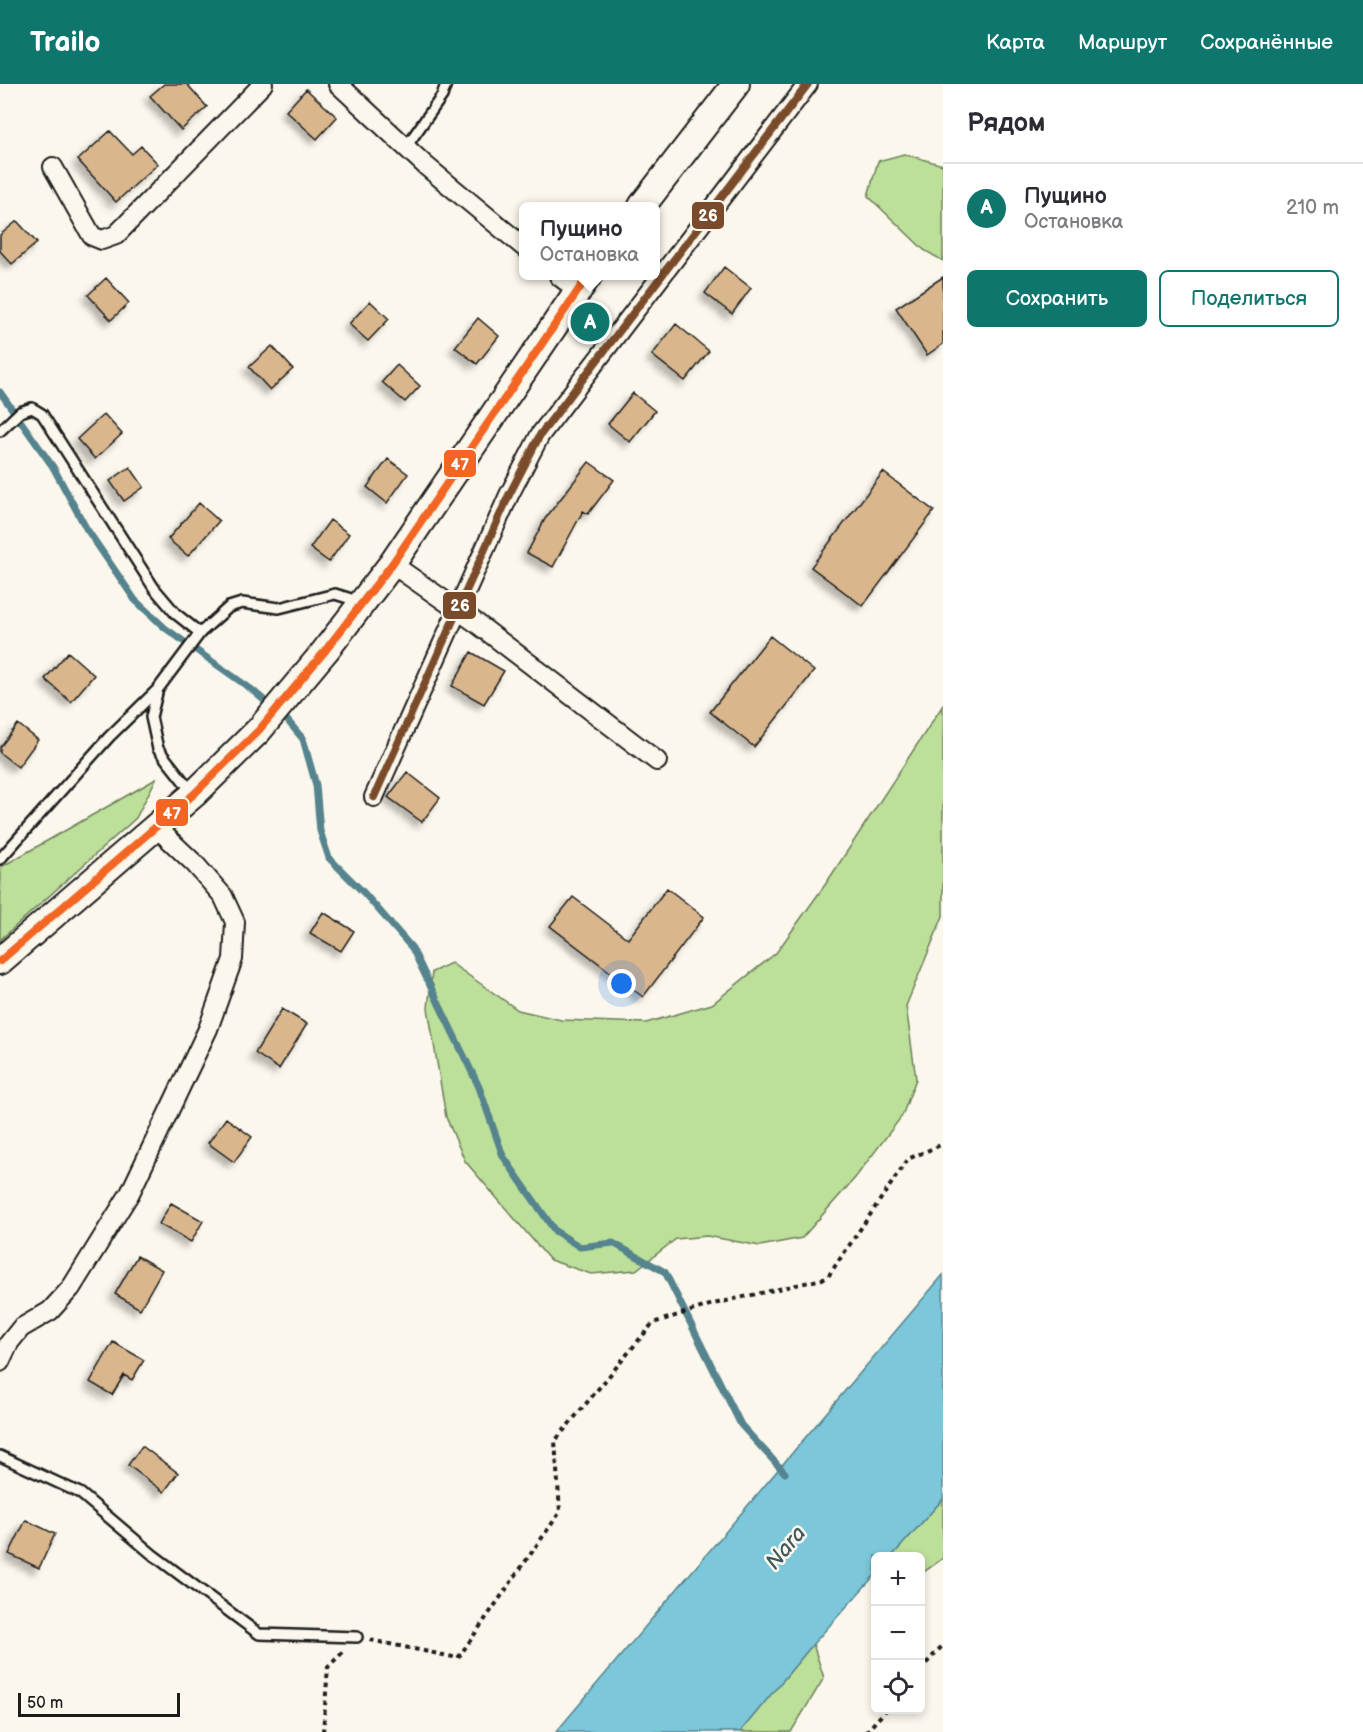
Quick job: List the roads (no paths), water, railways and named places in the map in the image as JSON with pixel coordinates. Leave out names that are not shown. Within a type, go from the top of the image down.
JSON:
[{"type":"main road","points":[[646,202],[736,84]]},
{"type":"main road","points":[[0,961],[194,794],[259,730],[392,564],[575,280]]},
{"type":"street","points":[[53,168],[92,236],[102,240],[116,235],[263,84]]},
{"type":"street","points":[[338,84],[406,147],[519,243]]},
{"type":"street","points":[[660,278],[808,84]]},
{"type":"street","points":[[374,797],[459,610],[508,495],[540,435],[658,280]]},
{"type":"street","points":[[392,564],[459,610],[657,761]]},
{"type":"street","points":[[0,1362],[9,1343],[21,1328],[50,1311],[71,1288],[130,1193],[208,1029],[233,959],[234,922],[222,896],[195,864],[156,826]]},
{"type":"lane","points":[[406,147],[442,96],[446,84]]},
{"type":"lane","points":[[0,431],[20,412],[32,408],[42,414],[154,588],[176,614],[200,633]]},
{"type":"lane","points":[[0,858],[109,737],[158,689],[200,633],[229,607],[242,603],[279,608],[336,594],[363,603]]},
{"type":"lane","points":[[158,689],[151,717],[158,749],[194,794]]},
{"type":"lane","points":[[0,1456],[80,1493],[152,1554],[259,1634],[357,1638]]},
{"type":"water","name":"Nara","points":[[943,1275],[943,1499],[896,1552],[871,1552],[871,1579],[813,1644],[740,1732],[556,1732]]},
{"type":"waterway","points":[[0,392],[53,467],[86,528],[135,600],[165,628],[251,689],[287,720],[303,739],[316,785],[320,831],[329,858],[364,893],[412,948],[479,1087],[503,1156],[555,1231],[580,1247],[613,1243],[665,1272],[741,1425],[785,1473]]},
{"type":"place","name":"Пущино","points":[[590,322]]}]
